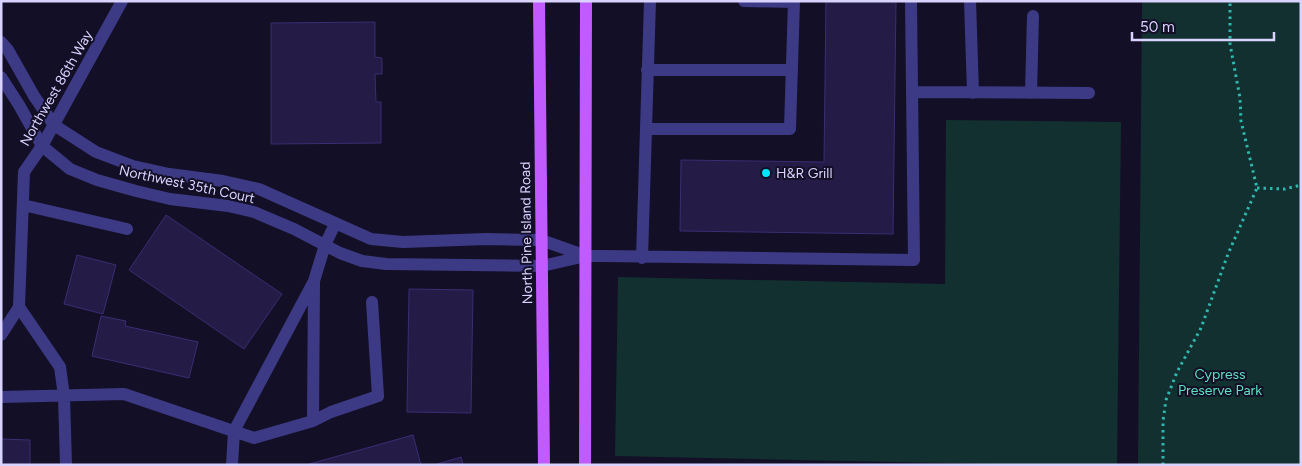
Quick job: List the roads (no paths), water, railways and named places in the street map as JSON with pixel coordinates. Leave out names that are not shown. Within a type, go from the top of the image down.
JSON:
[{"type":"main road","name":"North Pine Island Road","points":[[539,1],[544,465]]},
{"type":"main road","points":[[584,465],[586,1]]},
{"type":"street","name":"Northwest 86th Way","points":[[19,307],[24,172],[42,146],[122,1]]},
{"type":"street","points":[[642,258],[650,1]]},
{"type":"street","points":[[646,129],[790,129],[794,2],[744,1]]},
{"type":"street","points":[[586,256],[914,260],[911,1]]},
{"type":"street","points":[[970,1],[973,92]]},
{"type":"street","points":[[1030,93],[1033,16]]},
{"type":"street","name":"Northwest 35th Court","points":[[1,42],[8,50],[34,96],[54,125],[96,152],[133,166],[259,189],[371,239],[402,242],[486,239],[542,240],[586,256]]},
{"type":"street","points":[[648,70],[792,70]]},
{"type":"street","name":"Northwest 35th Court","points":[[1,78],[42,146],[70,169],[97,180],[170,199],[228,206],[254,212],[294,229],[340,253],[362,261],[386,264],[542,266],[586,256]]},
{"type":"street","points":[[912,92],[1089,93]]},
{"type":"street","points":[[23,205],[127,229]]},
{"type":"street","points":[[232,465],[234,431],[314,281],[325,245],[335,224]]},
{"type":"street","points":[[313,421],[314,281]]},
{"type":"street","points":[[1,397],[124,394],[254,438],[313,421],[331,412],[378,396],[372,302]]},
{"type":"street","points":[[1,335],[19,307],[60,368],[64,396],[66,465]]},
{"type":"place","name":"H&R Grill","points":[[766,173]]},
{"type":"park label","name":"Cypress Preserve Park","points":[[1220,382]]}]
